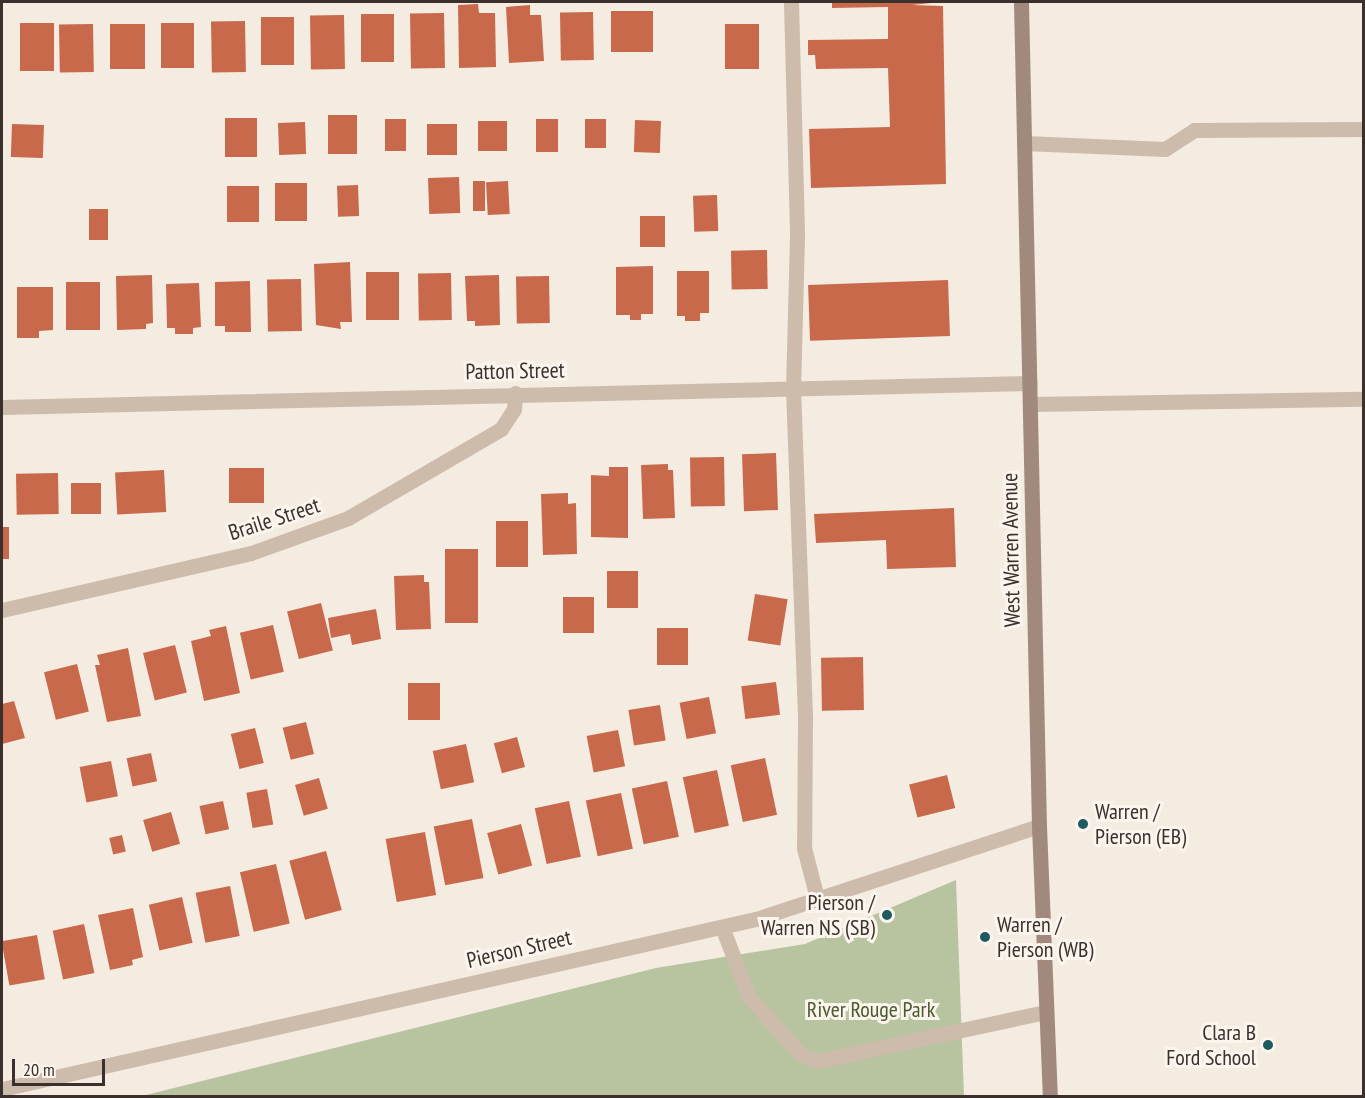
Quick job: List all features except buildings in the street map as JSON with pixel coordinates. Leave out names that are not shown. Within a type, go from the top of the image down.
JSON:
[{"type":"main road","name":"West Warren Avenue","points":[[1021,2],[1039,826],[1050,1096]]},
{"type":"street","points":[[791,2],[797,237],[792,388],[806,720],[804,848],[818,898]]},
{"type":"street","points":[[1024,143],[1165,149],[1194,130],[1364,129]]},
{"type":"street","name":"Patton Street","points":[[2,407],[515,393],[1030,383]]},
{"type":"street","name":"Braile Street","points":[[2,610],[251,553],[338,522],[485,441],[509,420],[515,393]]},
{"type":"street","points":[[1031,404],[1364,399]]},
{"type":"street","name":"Pierson Street","points":[[2,1089],[722,927],[1039,826]]},
{"type":"street","points":[[722,927],[749,997],[799,1053],[818,1061],[1046,1012]]},
{"type":"green space","name":"River Rouge Park","points":[[956,880],[964,1096],[142,1096],[656,968],[805,944]]},
{"type":"place","name":"Warren / Pierson (EB)","points":[[1083,824]]},
{"type":"place","name":"Pierson / Warren NS (SB)","points":[[887,915]]},
{"type":"place","name":"Warren / Pierson (WB)","points":[[985,937]]},
{"type":"place","name":"Clara B Ford School","points":[[1268,1045]]}]
